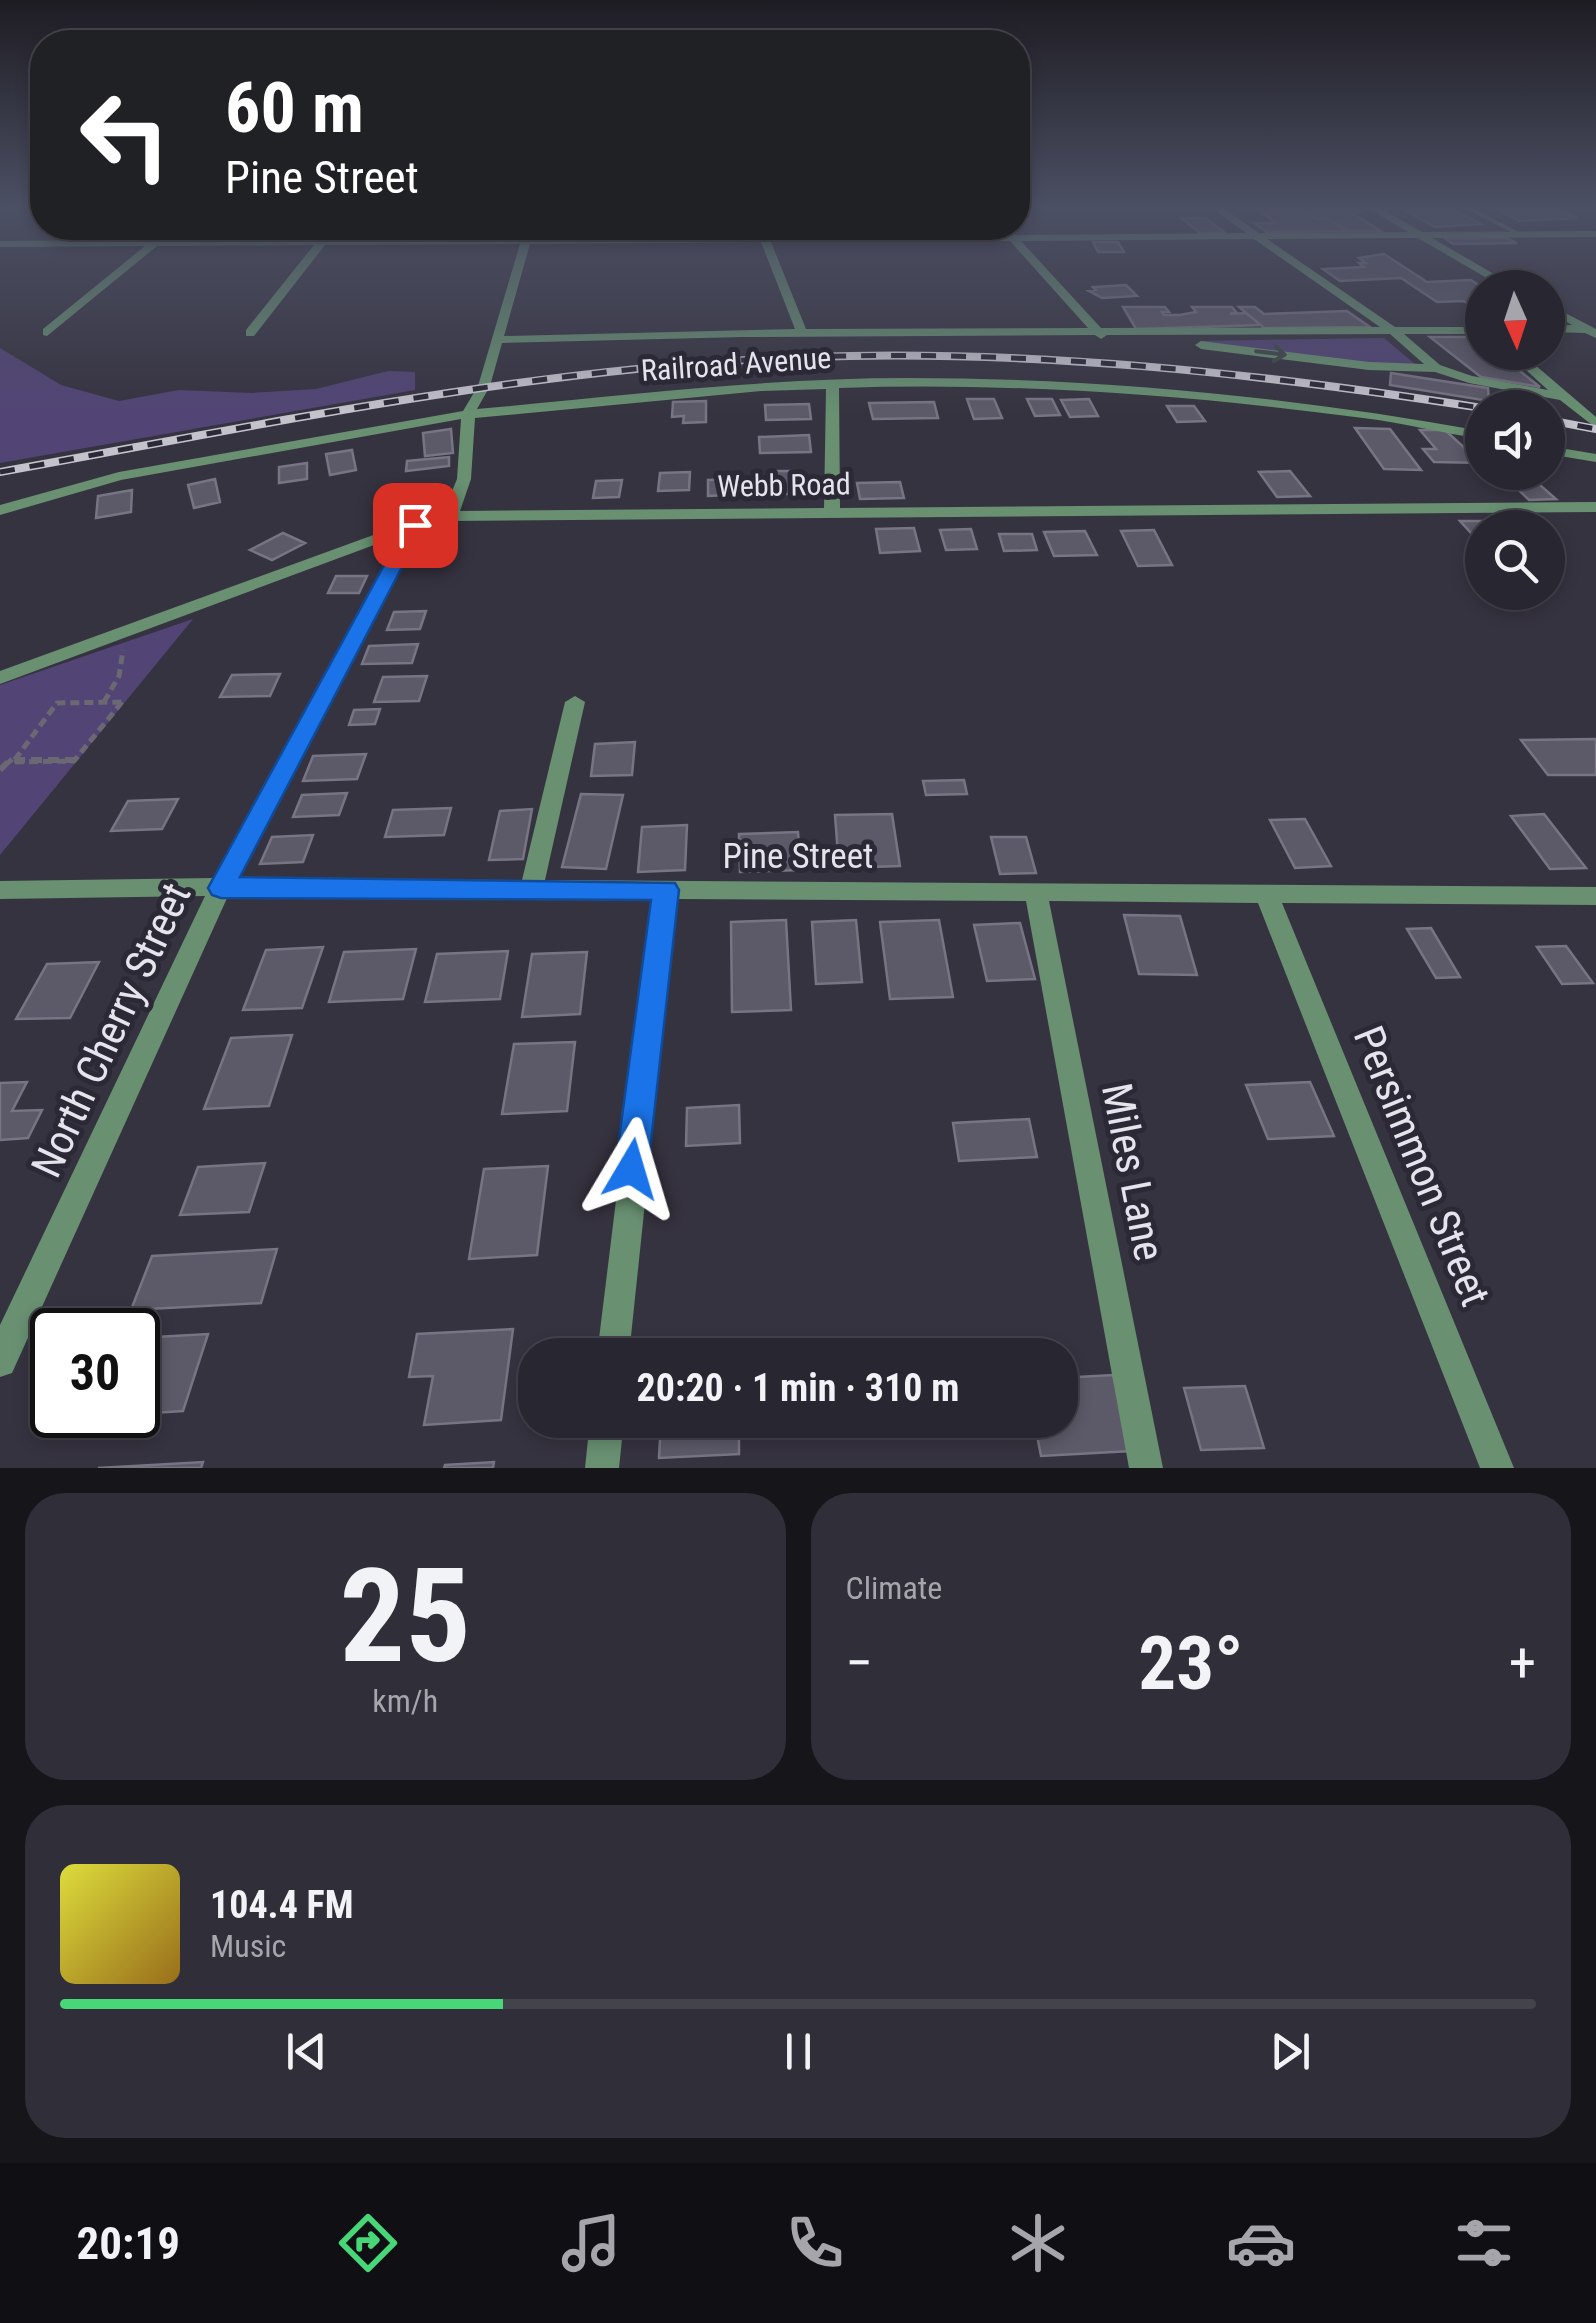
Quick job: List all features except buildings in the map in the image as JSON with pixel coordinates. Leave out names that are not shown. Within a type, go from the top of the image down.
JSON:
[{"type":"street","points":[[47,332],[115,277]]},
{"type":"street","points":[[250,332],[294,277]]},
{"type":"street","points":[[450,516],[464,479],[468,414],[484,386],[516,277]]},
{"type":"street","points":[[779,277],[802,333]]},
{"type":"street","points":[[1049,277],[1102,335]]},
{"type":"street","points":[[1314,277],[1393,331],[1436,368]]},
{"type":"street","points":[[1565,316],[1593,330]]},
{"type":"street","points":[[1565,329],[1593,330]]},
{"type":"street","points":[[497,340],[802,333],[1102,335],[1465,330]]},
{"type":"street","points":[[1178,334],[1188,343],[1369,366],[1436,368],[1469,380],[1566,396]]},
{"type":"street","points":[[1534,370],[1596,424]]},
{"type":"street","points":[[832,512],[833,384]]},
{"type":"street","name":"Railroad Avenue","points":[[0,510],[119,476],[468,414],[705,390],[833,384],[1080,385],[1329,410],[1465,432]]},
{"type":"street","points":[[1565,453],[1596,458]]},
{"type":"street","name":"Webb Road","points":[[0,678],[415,525],[450,516],[1596,506]]},
{"type":"street","name":"North Cherry Street","points":[[0,1361],[221,888],[415,525]]},
{"type":"street","points":[[531,890],[575,702]]},
{"type":"street","name":"Pine Street","points":[[0,890],[1596,896]]},
{"type":"street","points":[[615,1338],[666,890]]},
{"type":"street","name":"Miles Lane","points":[[1036,893],[1146,1468]]},
{"type":"street","name":"Persimmon Street","points":[[1267,896],[1497,1468]]},
{"type":"street","points":[[602,1468],[604,1438]]},
{"type":"path","points":[[104,702],[119,676],[123,650]]},
{"type":"path","points":[[122,702],[74,761],[13,762],[17,757],[57,703],[122,702]]},
{"type":"path","points":[[0,770],[17,757]]},
{"type":"shaded area","points":[[1384,338],[1416,365],[1366,363],[1196,341]]},
{"type":"shaded area","points":[[0,348],[61,385],[119,401],[179,390],[251,393],[316,389],[388,371],[415,372],[415,390],[0,463]]},
{"type":"shaded area","points":[[193,619],[0,855],[0,685]]},
{"type":"railway","points":[[0,472],[502,385],[603,372],[806,357],[976,357],[1145,366],[1465,406]]},
{"type":"railway","points":[[1565,423],[1596,429]]},
{"type":"route","points":[[415,525],[221,888],[666,890],[631,1169]]}]
